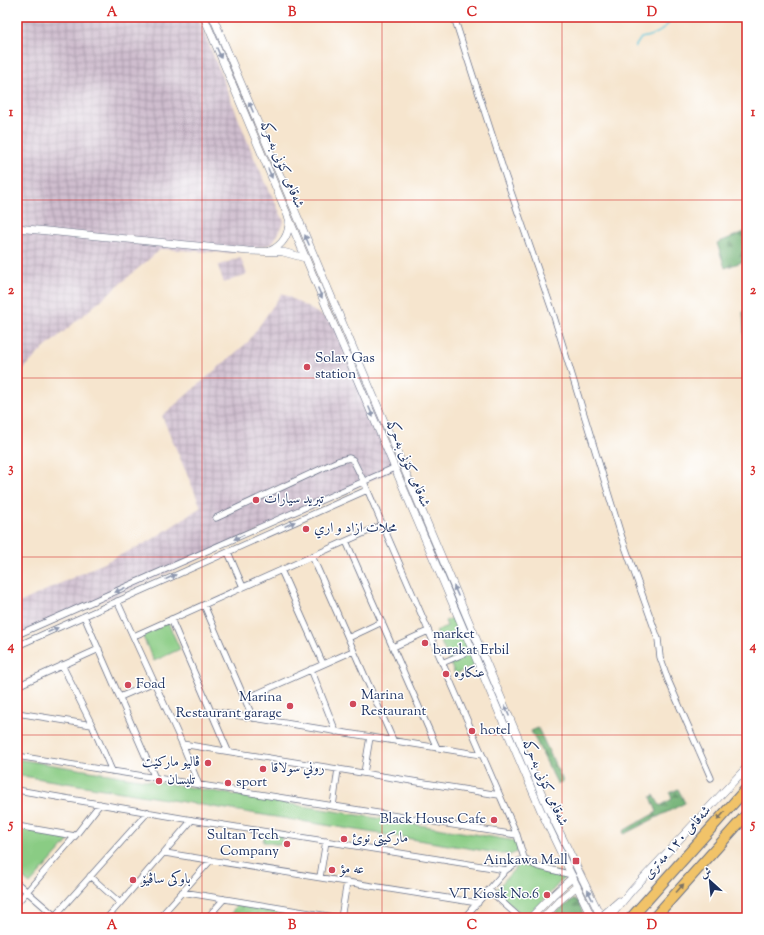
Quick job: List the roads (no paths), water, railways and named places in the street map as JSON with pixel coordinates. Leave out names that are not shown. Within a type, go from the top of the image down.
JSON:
[{"type":"highway","name":"شەقامی ١٢٠ مەتری","points":[[630,918],[747,788]]},
{"type":"highway","points":[[654,918],[747,814]]},
{"type":"highway","points":[[734,829],[747,820]]},
{"type":"street","name":"شەقامی کۆنی بەحرکە","points":[[204,17],[394,468],[541,811],[577,886],[600,917]]},
{"type":"street","name":"شەقامی کۆنی بەحرکە","points":[[213,17],[547,806],[600,917]]},
{"type":"street","points":[[454,17],[505,175],[551,307],[622,538],[658,639],[660,657],[668,680],[711,778]]},
{"type":"street","points":[[268,252],[278,246],[285,238],[289,228],[288,217]]},
{"type":"street","points":[[17,228],[268,252],[284,252],[305,258]]},
{"type":"street","points":[[216,518],[345,459],[353,460],[356,463],[517,836],[524,858],[537,866],[572,876]]},
{"type":"street","points":[[17,635],[394,468]]},
{"type":"street","points":[[17,646],[367,490]]},
{"type":"street","points":[[134,636],[382,524]]},
{"type":"street","points":[[346,541],[437,748]]},
{"type":"street","points":[[228,552],[243,587]]},
{"type":"street","points":[[312,556],[393,740]]},
{"type":"street","points":[[281,570],[323,664]]},
{"type":"street","points":[[117,601],[134,636],[199,785]]},
{"type":"street","points":[[204,605],[253,718]]},
{"type":"street","points":[[84,616],[155,778]]},
{"type":"street","points":[[171,619],[228,751]]},
{"type":"street","points":[[348,638],[382,622]]},
{"type":"street","points":[[393,647],[428,631]]},
{"type":"street","points":[[17,686],[99,649]]},
{"type":"street","points":[[442,662],[472,650]]},
{"type":"street","points":[[245,699],[353,651]]},
{"type":"street","points":[[62,665],[92,725],[112,771]]},
{"type":"street","points":[[311,669],[336,732]]},
{"type":"street","points":[[120,697],[154,682]]},
{"type":"street","points":[[210,711],[482,755]]},
{"type":"street","points":[[17,713],[92,725]]},
{"type":"street","points":[[364,773],[370,737]]},
{"type":"street","points":[[182,744],[499,795]]},
{"type":"street","points":[[17,756],[517,836]]},
{"type":"street","points":[[600,917],[633,889],[747,767]]},
{"type":"street","points":[[333,806],[338,769]]},
{"type":"street","points":[[17,790],[192,820],[506,870]]},
{"type":"street","points":[[17,903],[75,836],[100,804]]},
{"type":"street","points":[[17,882],[54,917],[148,812]]},
{"type":"street","points":[[107,918],[165,853],[192,820]]},
{"type":"street","points":[[17,826],[75,836]]},
{"type":"street","points":[[320,877],[326,841]]},
{"type":"street","points":[[165,853],[478,903]]},
{"type":"street","points":[[464,918],[506,870],[524,858]]},
{"type":"street","points":[[159,918],[211,860]]},
{"type":"street","points":[[90,876],[120,903]]},
{"type":"street","points":[[530,918],[572,876]]},
{"type":"street","points":[[182,892],[340,918],[347,882]]},
{"type":"street","points":[[543,918],[564,896],[577,886]]},
{"type":"street","points":[[558,889],[564,896]]},
{"type":"street","points":[[489,890],[520,918]]},
{"type":"street","points":[[207,918],[224,899]]},
{"type":"street","points":[[213,911],[220,918]]},
{"type":"waterway","points":[[635,47],[641,38],[660,32],[672,17]]},
{"type":"place","name":"Solav Gas station","points":[[307,367]]},
{"type":"place","name":"تبريد سيارات","points":[[256,500]]},
{"type":"place","name":"محلات ازاد و اري","points":[[306,529]]},
{"type":"place","name":"market barakat Erbil","points":[[425,643]]},
{"type":"place","name":"عنكاوه","points":[[446,674]]},
{"type":"place","name":"Foad","points":[[128,685]]},
{"type":"place","name":"Marina Restaurant","points":[[353,704]]},
{"type":"place","name":"Marina Restaurant garage","points":[[290,706]]},
{"type":"place","name":"hotel","points":[[472,731]]},
{"type":"place","name":"ڤالیو مارکێت","points":[[208,763]]},
{"type":"place","name":"روني سولاقا","points":[[263,769]]},
{"type":"place","name":"تليسان","points":[[159,781]]},
{"type":"place","name":"sport","points":[[228,783]]},
{"type":"place","name":"Black House Cafe","points":[[494,820]]},
{"type":"place","name":"مارکیتی نوئ","points":[[344,839]]},
{"type":"place","name":"Sultan Tech Company","points":[[287,844]]},
{"type":"place","name":"Ainkawa Mall","points":[[576,861]]},
{"type":"place","name":"عه مؤ","points":[[332,870]]},
{"type":"place","name":"باوکی ساڤیۆ","points":[[133,880]]},
{"type":"place","name":"VT Kiosk No.6","points":[[547,895]]}]
